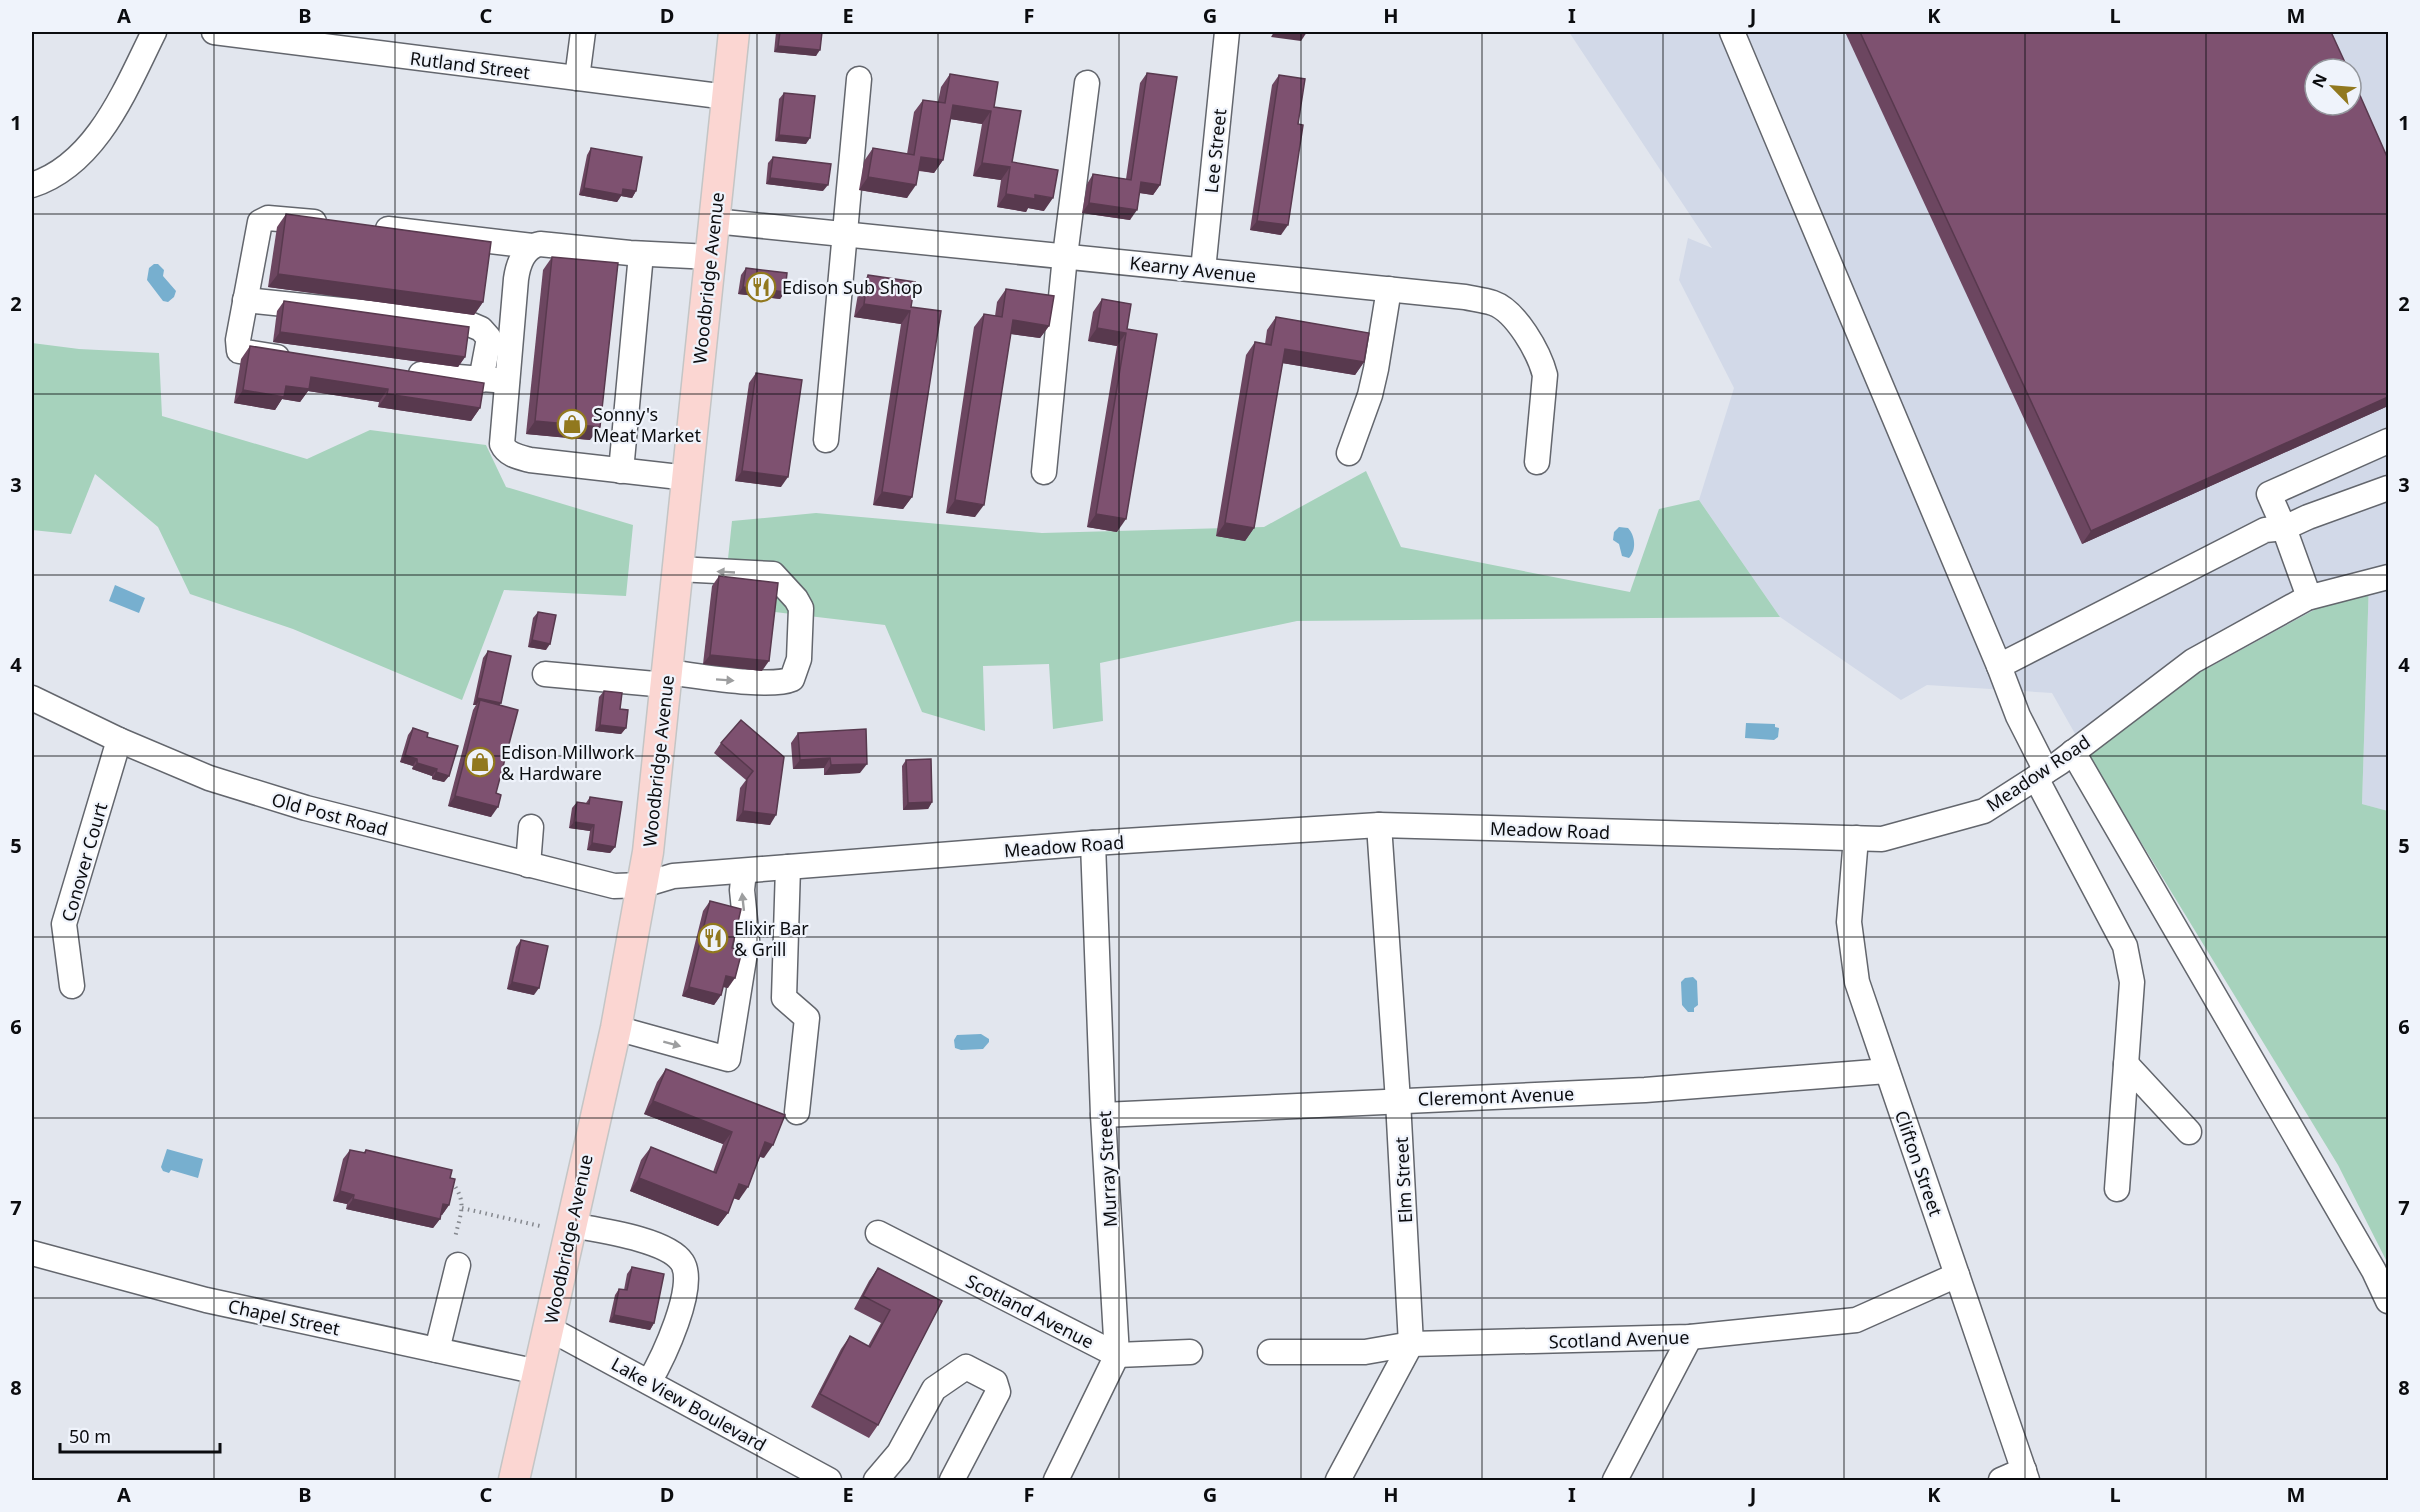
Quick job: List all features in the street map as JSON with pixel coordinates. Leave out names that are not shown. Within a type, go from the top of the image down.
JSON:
[{"type":"main road","name":"Woodbridge Avenue","points":[[514,1480],[616,1028],[643,885],[667,678],[734,32]]},
{"type":"street","points":[[32,185],[46,181],[81,155],[114,112],[154,32]]},
{"type":"street","name":"Rutland Street","points":[[214,32],[727,97]]},
{"type":"street","points":[[578,78],[583,32]]},
{"type":"street","name":"Lee Street","points":[[1203,270],[1227,32]]},
{"type":"street","points":[[1732,32],[1999,666],[2041,774],[2125,946],[2132,982],[2117,1189]]},
{"type":"street","points":[[826,440],[843,234],[859,79]]},
{"type":"street","points":[[1044,472],[1065,256],[1087,83]]},
{"type":"street","points":[[303,360],[239,351],[238,340],[260,222],[268,218],[336,224]]},
{"type":"street","name":"Kearny Avenue","points":[[714,221],[1389,289],[1465,297],[1494,303],[1505,310],[1529,338],[1542,361],[1545,375],[1537,462]]},
{"type":"street","points":[[369,228],[532,246],[540,244],[641,254],[711,257]]},
{"type":"street","points":[[532,246],[517,269],[502,444],[504,449],[516,457],[530,460],[688,478]]},
{"type":"street","points":[[621,471],[641,254]]},
{"type":"street","points":[[1349,453],[1374,378],[1389,289]]},
{"type":"street","points":[[245,300],[467,323],[481,329],[489,338],[481,380]]},
{"type":"street","points":[[394,371],[507,381]]},
{"type":"street","points":[[2309,597],[2269,494],[2388,441]]},
{"type":"street","points":[[1999,666],[2265,530],[2284,528],[2388,488]]},
{"type":"street","points":[[545,674],[787,681],[792,679],[799,659],[801,608],[796,599],[773,574],[678,569]]},
{"type":"street","name":"Meadow Road","points":[[643,885],[673,876],[1094,843],[1379,825],[1882,839],[1984,811],[2073,752],[2193,661],[2309,597],[2388,577]]},
{"type":"street","name":"Old Post Road","points":[[32,698],[119,740],[209,778],[306,808],[614,886],[643,885]]},
{"type":"street","name":"Conover Court","points":[[72,986],[64,924],[119,740]]},
{"type":"street","points":[[2073,752],[2368,1260],[2388,1301]]},
{"type":"street","name":"Elm Street","points":[[1379,825],[1398,1101],[1411,1344]]},
{"type":"street","points":[[528,866],[531,827]]},
{"type":"street","name":"Clifton Street","points":[[1856,838],[1849,922],[1857,982],[2026,1475]]},
{"type":"street","name":"Murray Street","points":[[1056,1480],[1117,1355],[1103,1115],[1094,843]]},
{"type":"street","points":[[788,867],[784,998],[807,1018],[797,1112]]},
{"type":"street","points":[[616,1028],[728,1059],[747,940],[742,890],[744,871]]},
{"type":"street","points":[[2126,1065],[2189,1132]]},
{"type":"street","name":"Cleremont Avenue","points":[[1103,1115],[1645,1090],[1887,1071]]},
{"type":"street","points":[[570,1225],[652,1243],[683,1263],[686,1280],[673,1336],[649,1382]]},
{"type":"street","name":"Scotland Avenue","points":[[878,1233],[1117,1355],[1190,1352]]},
{"type":"street","name":"Chapel Street","points":[[32,1253],[206,1300],[538,1372]]},
{"type":"street","points":[[437,1350],[458,1265]]},
{"type":"street","name":"Scotland Avenue","points":[[1270,1352],[1365,1352],[1411,1344],[1690,1337],[1856,1320],[1957,1275]]},
{"type":"street","name":"Lake View Boulevard","points":[[548,1328],[830,1480]]},
{"type":"street","points":[[1615,1480],[1690,1337]]},
{"type":"street","points":[[1338,1480],[1411,1344]]},
{"type":"street","points":[[876,1480],[899,1453],[934,1389],[966,1367],[994,1382],[998,1392],[952,1480]]},
{"type":"street","points":[[2001,1480],[2026,1475]]},
{"type":"path","points":[[447,1178],[462,1199],[455,1238]]},
{"type":"path","points":[[462,1208],[540,1226]]},
{"type":"shaded area","points":[[1569,32],[2388,32],[2388,811],[2362,804],[2369,581],[2078,739],[2052,693],[1927,685],[1901,700],[1780,617],[1699,500],[1734,388],[1679,280],[1688,238],[1712,248]]},
{"type":"green space","points":[[32,343],[79,349],[159,353],[162,416],[307,459],[370,430],[486,445],[506,487],[633,525],[626,596],[504,590],[462,700],[293,629],[190,594],[158,527],[95,474],[71,534],[32,530]]},
{"type":"green space","points":[[1366,471],[1401,547],[1630,592],[1659,509],[1699,500],[1780,617],[1297,621],[1100,663],[1103,721],[1053,729],[1049,664],[983,666],[985,731],[922,712],[885,625],[723,606],[732,521],[816,513],[1042,533],[1264,527]]},
{"type":"green space","points":[[2369,580],[2362,804],[2388,811],[2388,1264],[2338,1165],[2078,739]]},
{"type":"water","points":[[158,264],[164,270],[163,276],[176,291],[174,297],[168,302],[163,301],[147,280],[149,268]]},
{"type":"water","points":[[1619,527],[1628,528],[1632,535],[1634,547],[1629,558],[1622,556],[1619,544],[1613,540],[1614,532]]},
{"type":"water","points":[[115,585],[145,598],[139,613],[109,601]]},
{"type":"water","points":[[1746,723],[1775,724],[1775,727],[1779,728],[1778,737],[1774,740],[1745,738]]},
{"type":"water","points":[[1693,977],[1697,981],[1698,1005],[1694,1008],[1694,1012],[1688,1012],[1682,1005],[1681,982],[1685,978]]},
{"type":"water","points":[[981,1034],[989,1039],[983,1049],[955,1048],[954,1040],[957,1035]]},
{"type":"water","points":[[167,1149],[203,1159],[198,1178],[171,1170],[169,1173],[163,1171],[161,1167]]},
{"type":"building","points":[[780,32],[822,32],[820,50],[778,46]]},
{"type":"building","points":[[1860,32],[2331,32],[2342,57],[2303,57],[2303,117],[2363,117],[2363,102],[2388,159],[2388,397],[2091,531]]},
{"type":"building","points":[[1147,73],[1177,77],[1160,185],[1141,182],[1137,210],[1089,203],[1093,174],[1131,180]]},
{"type":"building","points":[[950,74],[998,82],[994,107],[1021,111],[1012,162],[1058,170],[1053,198],[1035,195],[1035,199],[1006,194],[1010,167],[982,163],[991,111],[953,105],[943,160],[921,157],[916,185],[868,177],[873,148],[914,155],[923,100],[945,103]]},
{"type":"building","points":[[1279,75],[1305,79],[1298,124],[1303,125],[1288,225],[1257,221]]},
{"type":"building","points":[[784,93],[815,96],[810,138],[779,135]]},
{"type":"building","points":[[591,148],[642,157],[636,191],[623,189],[622,195],[584,188]]},
{"type":"building","points":[[773,157],[831,164],[828,185],[770,178]]},
{"type":"building","points":[[286,214],[491,242],[483,302],[278,274]]},
{"type":"building","points":[[552,257],[618,263],[600,427],[535,421]]},
{"type":"building","points":[[746,268],[787,273],[785,292],[743,287]]},
{"type":"building","points":[[868,275],[915,282],[911,307],[941,311],[912,497],[882,492],[910,311],[864,304]]},
{"type":"building","points":[[1006,289],[1054,296],[1049,326],[1013,320],[984,505],[955,500],[984,314],[1002,317]]},
{"type":"building","points":[[1102,299],[1131,304],[1127,329],[1157,334],[1126,519],[1096,514],[1126,333],[1097,328]]},
{"type":"building","points":[[284,301],[469,327],[465,357],[280,332]]},
{"type":"building","points":[[1276,317],[1369,333],[1364,362],[1285,349],[1254,528],[1225,523],[1255,342],[1271,345]]},
{"type":"building","points":[[250,346],[484,383],[480,408],[387,394],[388,389],[311,377],[309,389],[286,386],[284,397],[243,390]]},
{"type":"building","points":[[756,373],[802,380],[788,477],[742,471]]},
{"type":"building","points":[[719,576],[778,583],[769,661],[710,655]]},
{"type":"building","points":[[538,612],[556,615],[550,644],[532,640]]},
{"type":"building","points":[[488,651],[511,656],[501,703],[477,698]]},
{"type":"building","points":[[604,691],[622,693],[620,709],[628,710],[626,728],[600,725]]},
{"type":"building","name":"Edison Millwork & Hardware","points":[[480,700],[518,710],[496,793],[501,795],[498,807],[455,796]]},
{"type":"building","points":[[741,720],[784,757],[776,815],[743,811],[747,779],[753,771],[721,743]]},
{"type":"building","points":[[413,728],[428,733],[427,737],[458,746],[449,776],[436,772],[437,769],[417,763],[417,759],[405,755]]},
{"type":"building","points":[[866,729],[867,764],[831,765],[830,758],[800,760],[798,733]]},
{"type":"building","points":[[931,759],[932,802],[908,803],[906,760]]},
{"type":"building","points":[[590,797],[622,802],[615,847],[592,843],[594,825],[574,822],[577,802],[589,804]]},
{"type":"building","name":"Elixir Bar & Grill","points":[[710,901],[741,909],[732,948],[742,951],[735,978],[726,976],[721,995],[689,987]]},
{"type":"building","points":[[521,940],[548,946],[539,988],[512,982]]},
{"type":"building","points":[[666,1069],[785,1115],[773,1145],[765,1142],[748,1187],[739,1184],[728,1213],[639,1178],[651,1147],[716,1173],[732,1132],[653,1101]]},
{"type":"building","points":[[350,1150],[365,1153],[366,1150],[452,1170],[450,1178],[455,1179],[449,1205],[443,1204],[440,1219],[353,1199],[354,1195],[340,1191]]},
{"type":"building","points":[[632,1267],[664,1274],[654,1323],[614,1315],[619,1289],[627,1290]]},
{"type":"building","points":[[878,1268],[942,1301],[878,1425],[820,1394],[850,1336],[870,1347],[890,1310],[863,1296]]},
{"type":"place","name":"Edison Sub Shop","points":[[761,287]]},
{"type":"place","name":"Sonny's Meat Market","points":[[572,424]]},
{"type":"place","name":"Edison Millwork & Hardware","points":[[480,762]]},
{"type":"place","name":"Elixir Bar & Grill","points":[[713,938]]}]
